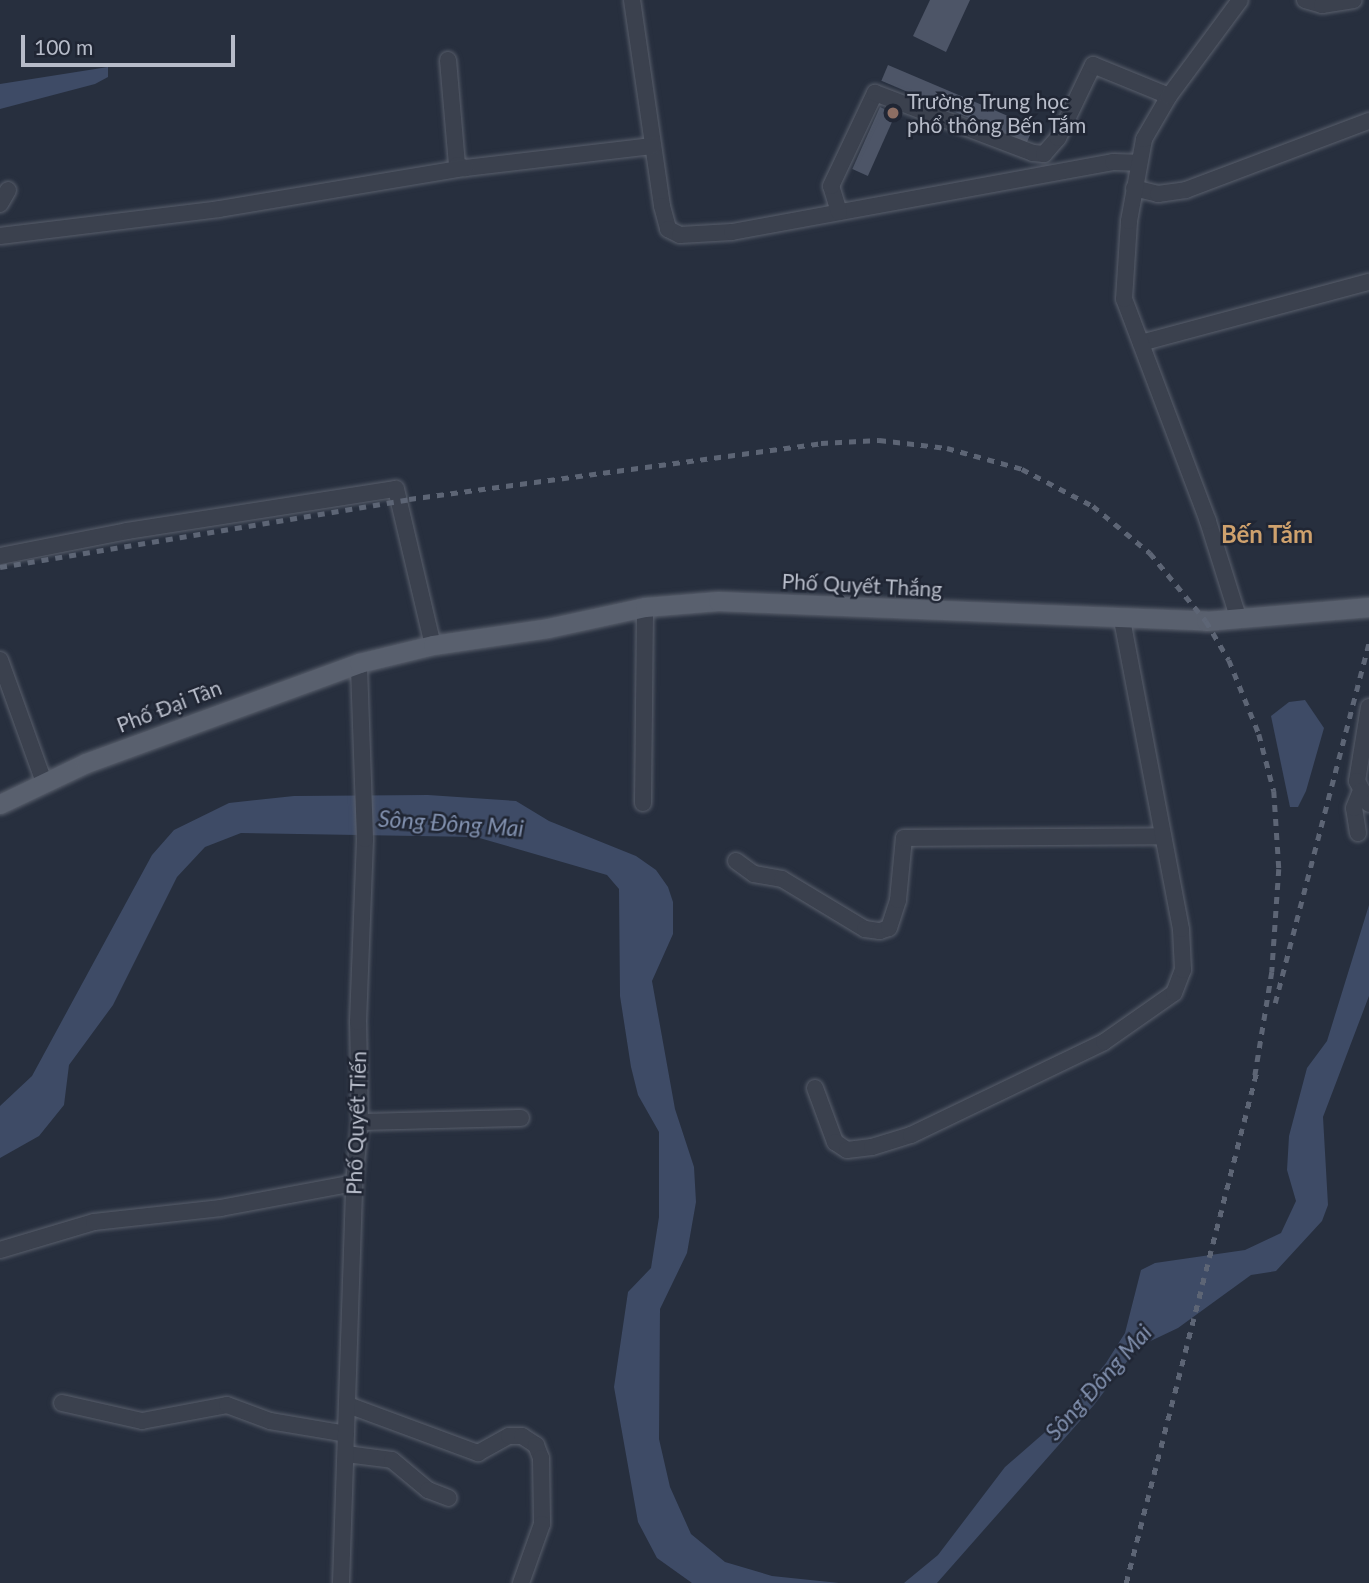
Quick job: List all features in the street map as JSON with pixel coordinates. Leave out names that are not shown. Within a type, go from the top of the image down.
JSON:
[{"type":"main road","name":"Phố Quyết Thắng","points":[[359,663],[433,645],[548,628],[645,607],[718,601],[1122,619],[1238,617],[1369,607]]},
{"type":"main road","name":"Phố Đại Tân","points":[[0,804],[44,782],[243,702],[359,663]]},
{"type":"street","points":[[632,0],[667,229],[680,235],[732,232],[1113,162],[1137,163]]},
{"type":"street","points":[[1238,617],[1208,521],[1124,299],[1137,163],[1144,139],[1169,96],[1240,0]]},
{"type":"street","points":[[1305,0],[1322,5],[1354,0]]},
{"type":"street","points":[[448,60],[453,157],[457,166],[465,169]]},
{"type":"street","points":[[839,212],[831,186],[875,93],[1033,153],[1044,154],[1058,138],[1093,65],[1169,96]]},
{"type":"street","points":[[1134,188],[1158,194],[1186,190],[1369,121]]},
{"type":"street","points":[[1,231],[219,209],[465,169],[653,146]]},
{"type":"street","points":[[1142,343],[1369,282]]},
{"type":"street","points":[[0,556],[127,531],[396,489],[433,645]]},
{"type":"street","points":[[643,803],[645,607]]},
{"type":"street","points":[[815,1088],[835,1142],[847,1150],[872,1147],[911,1135],[1092,1048],[1157,1008],[1174,993],[1183,970],[1181,929],[1161,836],[1122,619]]},
{"type":"street","points":[[0,660],[44,782]]},
{"type":"street","name":"Phố Quyết Tiến","points":[[341,1583],[354,1183],[360,1122],[358,1022],[365,839],[359,663]]},
{"type":"street","points":[[1358,833],[1354,808],[1365,798],[1357,781],[1369,707]]},
{"type":"street","points":[[736,861],[754,874],[790,883],[865,929],[880,931],[889,928],[898,900],[904,838],[1161,836]]},
{"type":"street","points":[[360,1122],[521,1118]]},
{"type":"street","points":[[0,1250],[94,1222],[221,1209],[354,1183]]},
{"type":"street","points":[[62,1403],[142,1421],[227,1405],[270,1421],[346,1434]]},
{"type":"street","points":[[348,1405],[478,1453],[509,1436],[522,1436],[536,1445],[543,1483],[542,1524],[521,1583]]},
{"type":"street","points":[[345,1454],[392,1460],[428,1490],[449,1498]]},
{"type":"water","points":[[108,67],[108,77],[95,84],[0,109],[0,84]]},
{"type":"water","points":[[1305,700],[1324,728],[1306,791],[1298,807],[1290,807],[1271,716],[1289,702]]},
{"type":"water","name":"Sông Đông Mai","points":[[428,795],[516,801],[549,821],[636,856],[656,870],[668,887],[673,902],[673,934],[652,981],[675,1109],[694,1167],[696,1202],[687,1253],[660,1309],[659,1439],[670,1487],[691,1534],[725,1562],[772,1576],[839,1583],[692,1583],[657,1558],[638,1522],[614,1387],[628,1292],[651,1268],[659,1217],[659,1132],[638,1095],[631,1067],[620,996],[619,889],[607,875],[476,837],[241,833],[205,847],[177,877],[113,1005],[69,1065],[64,1105],[39,1136],[0,1158],[0,1106],[32,1076],[152,855],[174,830],[229,803],[294,796]]},
{"type":"water","name":"Sông Đông Mai","points":[[1369,905],[1369,996],[1323,1117],[1328,1205],[1322,1221],[1276,1271],[1251,1275],[1178,1328],[1138,1347],[1094,1405],[937,1583],[904,1583],[938,1555],[1005,1467],[1060,1419],[1106,1363],[1125,1333],[1141,1270],[1155,1263],[1245,1250],[1281,1233],[1296,1201],[1287,1170],[1289,1136],[1307,1068],[1327,1041]]},
{"type":"building","points":[[930,0],[970,0],[946,52],[913,36]]},
{"type":"building","points":[[888,65],[1033,127],[1027,142],[881,81]]},
{"type":"building","points":[[880,107],[896,114],[868,176],[852,169]]},
{"type":"railway","points":[[0,567],[409,499],[821,443],[879,440],[947,448],[1022,469],[1093,506],[1150,553],[1206,621],[1229,660],[1259,734],[1274,791],[1279,869],[1272,972],[1254,1082]]},
{"type":"railway","points":[[1275,1003],[1369,643]]},
{"type":"railway","points":[[1126,1583],[1256,1074]]},
{"type":"place","name":"Trường Trung học phổ thông Bến Tắm","points":[[893,113]]},
{"type":"district","name":"Bến Tắm","points":[[1267,534]]}]
